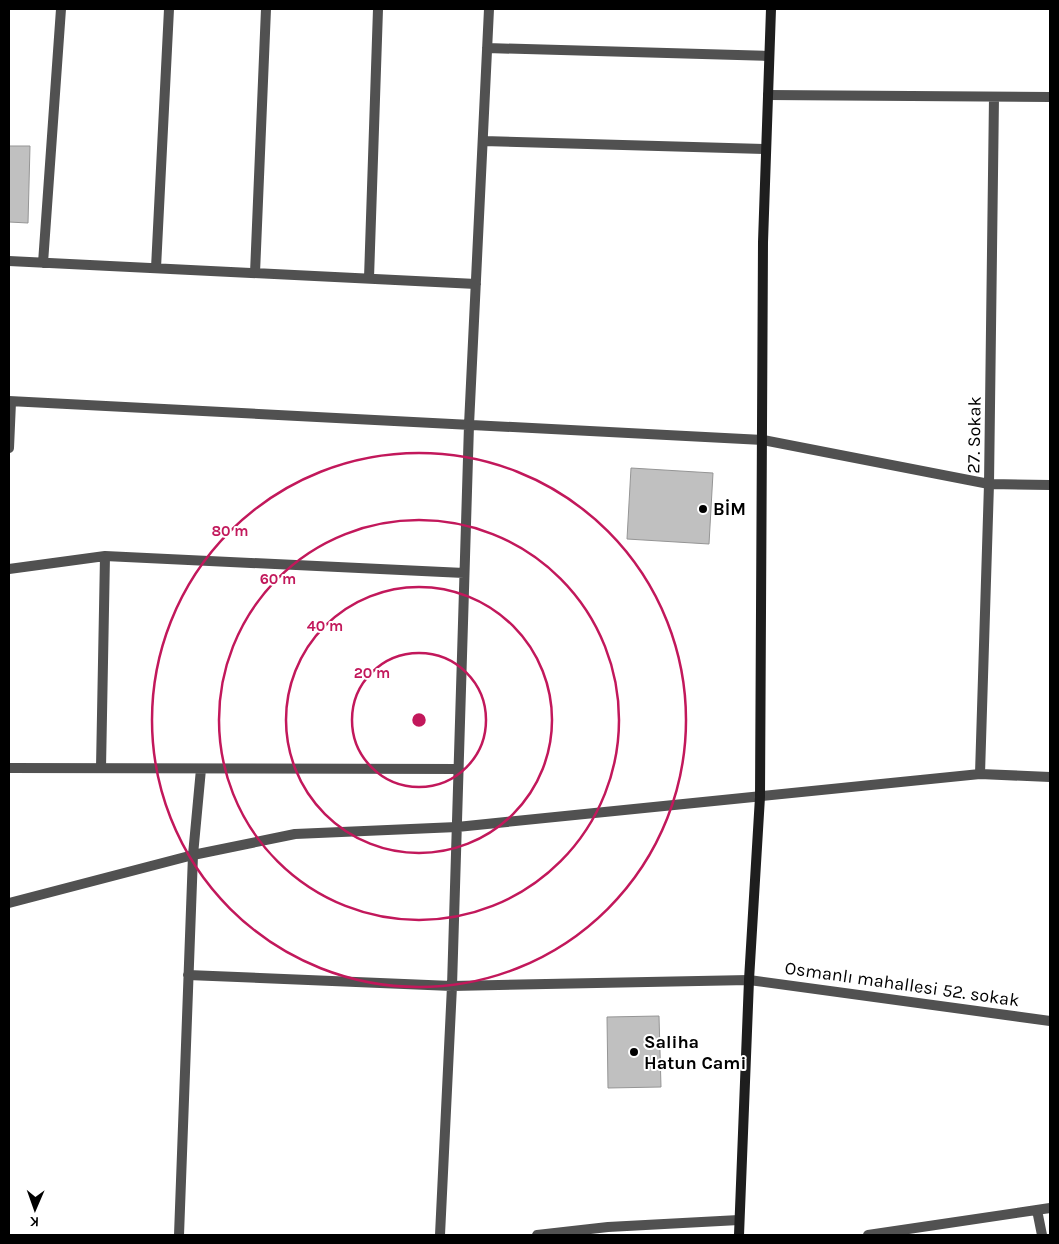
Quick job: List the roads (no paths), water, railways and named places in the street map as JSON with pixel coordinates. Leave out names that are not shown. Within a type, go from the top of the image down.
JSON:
[{"type":"street","points":[[43,263],[61,9]]},
{"type":"street","points":[[156,268],[169,9]]},
{"type":"street","points":[[255,273],[266,9]]},
{"type":"street","points":[[369,278],[378,9]]},
{"type":"street","points":[[440,1235],[452,986],[469,425],[489,9]]},
{"type":"street","points":[[739,1235],[749,980],[760,797],[763,242],[770,9]]},
{"type":"street","points":[[488,48],[769,56]]},
{"type":"street","points":[[768,95],[1050,97]]},
{"type":"street","name":"27. Sokak","points":[[980,774],[989,484],[994,97]]},
{"type":"street","points":[[483,140],[766,149]]},
{"type":"street","points":[[9,261],[476,284]]},
{"type":"street","points":[[9,448],[10,401],[763,440],[989,484],[1050,484]]},
{"type":"street","points":[[9,569],[105,556],[464,573]]},
{"type":"street","points":[[101,768],[105,556]]},
{"type":"street","points":[[9,768],[459,769]]},
{"type":"street","points":[[179,1235],[193,855],[201,769]]},
{"type":"street","points":[[9,903],[193,855],[295,834],[457,827],[980,774],[1050,777]]},
{"type":"street","name":"Osmanlı mahallesi 52. sokak","points":[[188,975],[452,986],[749,980],[1050,1021]]},
{"type":"street","points":[[868,1235],[1050,1208]]},
{"type":"street","points":[[1037,1210],[1042,1235]]},
{"type":"street","points":[[537,1235],[739,1220]]},
{"type":"place","name":"BİM","points":[[703,509]]},
{"type":"place","name":"Saliha Hatun Cami","points":[[634,1052]]}]
